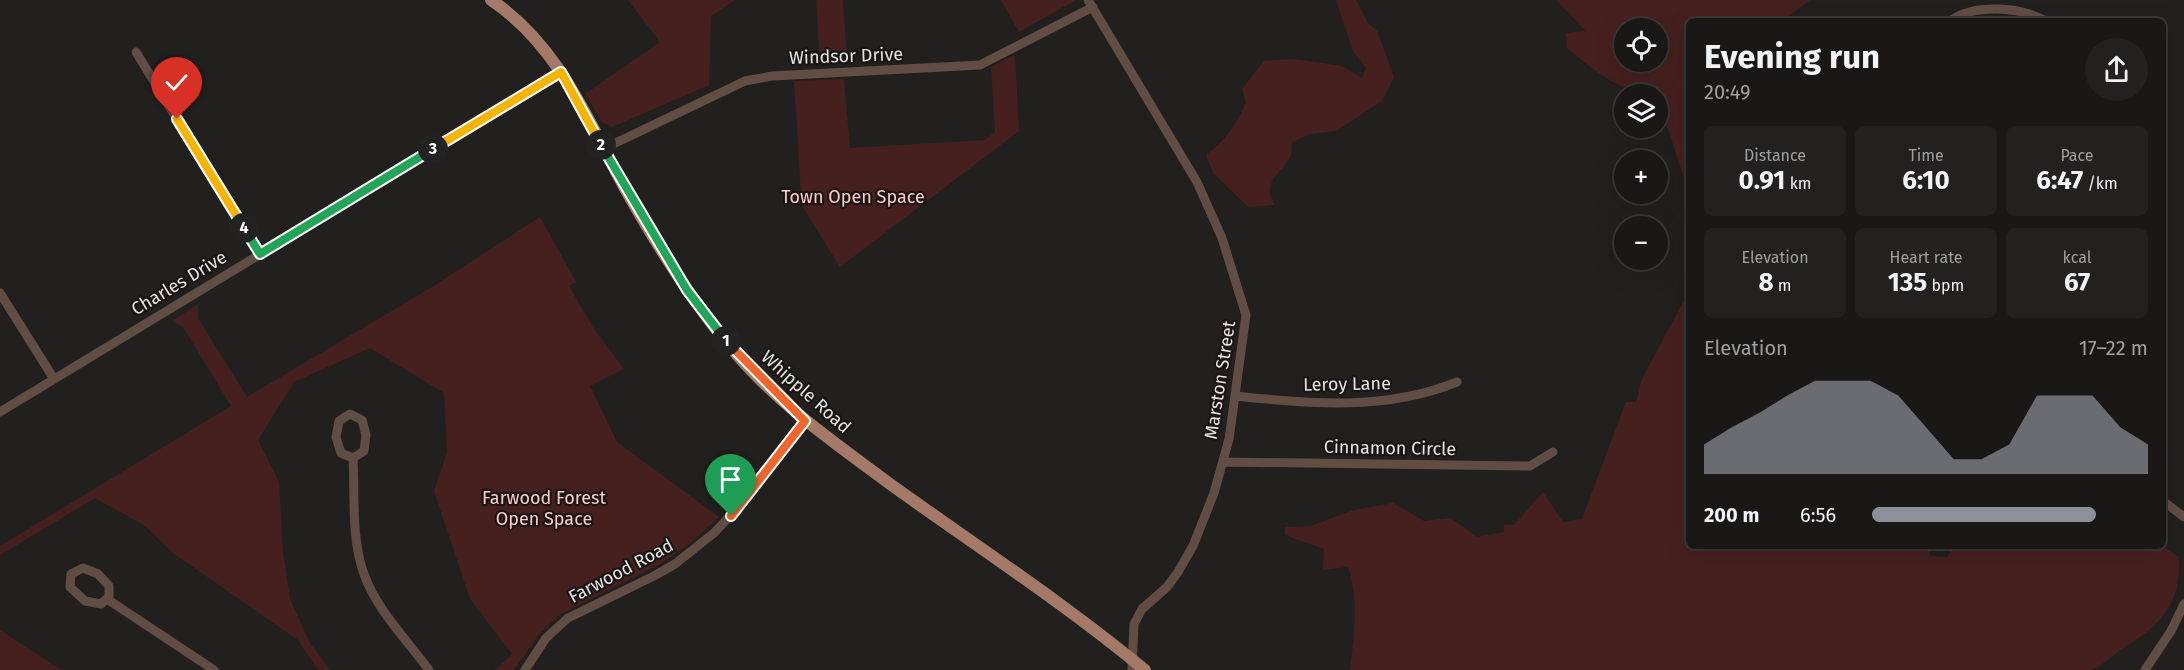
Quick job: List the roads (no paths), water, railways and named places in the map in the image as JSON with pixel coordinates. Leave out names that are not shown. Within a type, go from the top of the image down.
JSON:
[{"type":"main road","name":"Whipple Road","points":[[491,0],[523,24],[543,45],[561,72],[687,290],[734,352],[805,421],[1132,665],[1145,670]]},
{"type":"street","name":"Windsor Drive","points":[[603,148],[745,81],[772,76],[980,65],[1090,4]]},
{"type":"street","name":"Marston Street","points":[[1090,4],[1197,182],[1222,238],[1246,315],[1229,439],[1223,462],[1193,546],[1179,572],[1167,587],[1142,609],[1134,624],[1132,665]]},
{"type":"street","points":[[1956,18],[1967,12],[1990,10],[2016,11],[2037,18]]},
{"type":"street","points":[[136,52],[260,254]]},
{"type":"street","name":"Charles Drive","points":[[0,412],[561,72]]},
{"type":"street","points":[[0,293],[54,379]]},
{"type":"street","name":"Leroy Lane","points":[[1235,396],[1335,403],[1391,401],[1433,392],[1457,382]]},
{"type":"street","points":[[350,414],[362,420],[366,435],[364,451],[353,458],[340,453],[336,437],[339,422],[350,414]]},
{"type":"street","name":"Farwood Road","points":[[525,670],[546,638],[567,618],[661,572],[714,533],[747,498],[805,421]]},
{"type":"street","name":"Cinnamon Circle","points":[[1223,462],[1530,466],[1553,452]]},
{"type":"street","points":[[353,458],[358,549],[363,573],[375,597],[429,670]]},
{"type":"street","points":[[2166,503],[2184,517]]},
{"type":"street","points":[[83,568],[98,574],[109,586],[107,599],[95,605],[81,598],[70,587],[71,574],[83,568]]},
{"type":"street","points":[[107,599],[214,670]]},
{"type":"street","points":[[2145,670],[2171,631],[2184,604]]},
{"type":"park label","name":"Town Open Space","points":[[853,197]]},
{"type":"park label","name":"Farwood Forest Open Space","points":[[544,508]]}]
